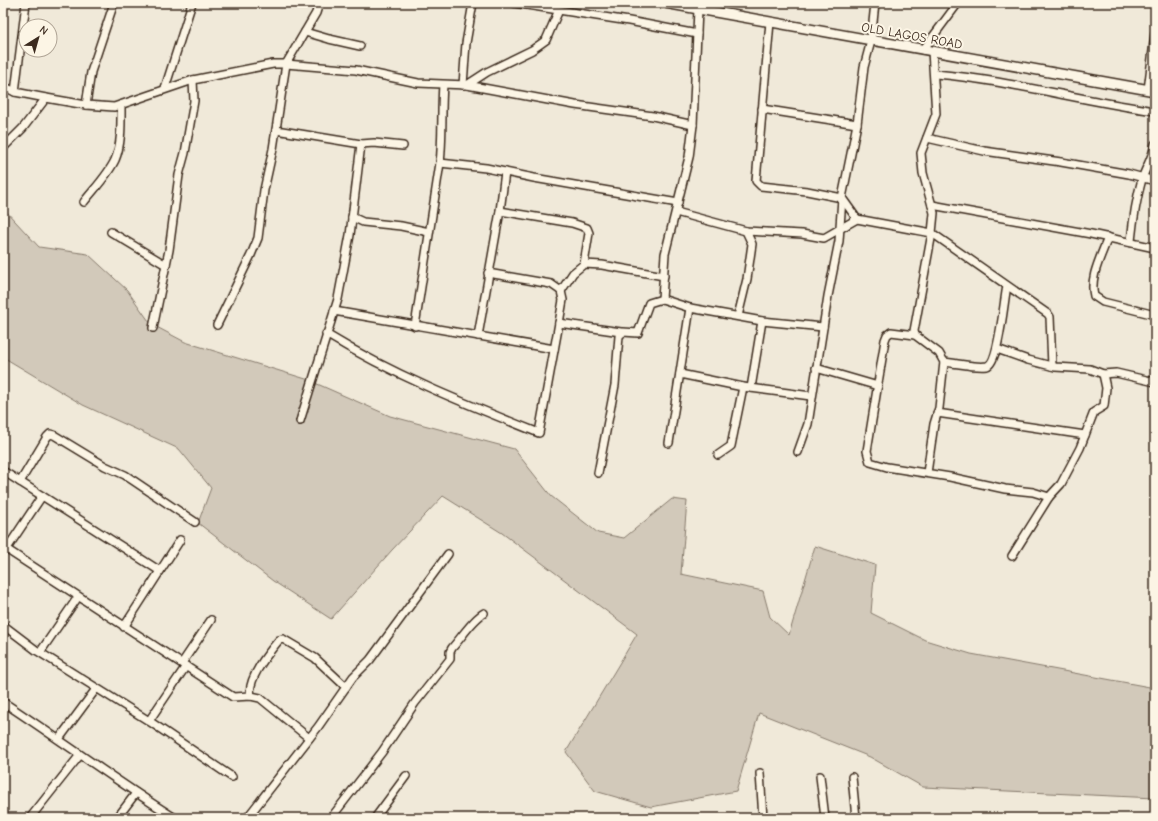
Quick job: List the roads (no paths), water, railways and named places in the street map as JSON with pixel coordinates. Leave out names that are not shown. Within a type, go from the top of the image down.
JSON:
[{"type":"main road","name":"OLD LAGOS ROAD","points":[[665,3],[1151,91]]},
{"type":"street","points":[[15,92],[26,3]]},
{"type":"street","points":[[86,105],[91,72],[114,3]]},
{"type":"street","points":[[165,88],[192,3]]},
{"type":"street","points":[[217,325],[258,238],[264,190],[276,130],[286,64],[316,13],[319,3]]},
{"type":"street","points":[[465,85],[466,43],[473,3]]},
{"type":"street","points":[[514,3],[629,21],[697,34]]},
{"type":"street","points":[[798,452],[808,424],[811,396],[837,255],[842,198],[857,124],[864,66],[871,41],[875,3]]},
{"type":"street","points":[[915,336],[914,331],[932,233],[934,214],[920,158],[936,114],[934,74],[928,50],[958,3]]},
{"type":"street","points":[[662,299],[665,254],[676,212],[694,125],[698,9]]},
{"type":"street","points":[[465,85],[487,72],[532,50],[546,40],[559,10]]},
{"type":"street","points":[[770,22],[756,176],[758,184],[760,186],[807,191],[842,198],[857,219]]},
{"type":"street","points":[[305,32],[360,46]]},
{"type":"street","points":[[1151,91],[1155,34]]},
{"type":"street","points":[[3,86],[15,92],[105,107],[121,105],[165,88],[193,80],[273,64],[286,64],[356,70],[418,83],[465,85],[575,105],[653,116],[694,125]]},
{"type":"street","points":[[934,74],[989,80],[1025,88],[1155,111]]},
{"type":"street","points":[[153,328],[166,265],[179,175],[194,101],[193,80]]},
{"type":"street","points":[[415,326],[440,163],[443,137],[443,85]]},
{"type":"street","points":[[3,148],[23,128],[46,98]]},
{"type":"street","points":[[84,202],[109,171],[116,158],[119,144],[121,105]]},
{"type":"street","points":[[762,109],[857,124]]},
{"type":"street","points":[[276,130],[361,144],[374,143],[403,146]]},
{"type":"street","points":[[927,138],[984,151],[1061,162],[1155,181]]},
{"type":"street","points":[[300,421],[334,311],[352,217],[361,144]]},
{"type":"street","points":[[1131,242],[1142,178],[1152,159],[1155,144]]},
{"type":"street","points":[[440,163],[474,166],[678,203]]},
{"type":"street","points":[[478,336],[500,211],[505,172]]},
{"type":"street","points":[[932,205],[1108,237],[1155,248]]},
{"type":"street","points":[[326,334],[356,352],[426,386],[539,434],[559,323],[562,300],[561,291],[573,273],[584,264],[589,233],[588,228],[572,223],[500,211]]},
{"type":"street","points":[[676,212],[746,230],[802,234],[824,238],[857,219],[932,233],[1048,314],[1051,325],[1052,366]]},
{"type":"street","points":[[352,217],[363,222],[400,226],[429,232]]},
{"type":"street","points":[[746,230],[752,244]]},
{"type":"street","points":[[111,232],[166,265]]},
{"type":"street","points":[[738,316],[747,279],[752,244],[760,232]]},
{"type":"street","points":[[1108,237],[1095,273],[1092,289],[1094,296],[1103,302],[1155,315]]},
{"type":"street","points":[[584,264],[602,265],[664,276]]},
{"type":"street","points":[[488,273],[551,284],[561,291]]},
{"type":"street","points":[[944,362],[989,366],[992,363],[997,349],[1007,286]]},
{"type":"street","points":[[559,323],[638,333],[649,303],[662,299],[690,308],[762,321],[823,327]]},
{"type":"street","points":[[669,443],[690,308]]},
{"type":"street","points":[[334,311],[554,350]]},
{"type":"street","points":[[718,455],[731,446],[747,387],[762,321]]},
{"type":"street","points":[[598,473],[614,385],[621,332]]},
{"type":"street","points":[[927,473],[944,362],[939,353],[915,336],[891,332],[887,335],[868,442],[868,459],[870,462],[887,467],[927,473],[1005,490],[1033,492],[1049,497]]},
{"type":"street","points":[[997,349],[1028,360],[1052,366],[1081,368],[1104,374],[1116,373],[1155,382]]},
{"type":"street","points":[[816,368],[878,386]]},
{"type":"street","points":[[680,374],[747,387],[811,396]]},
{"type":"street","points":[[1012,556],[1049,497],[1061,484],[1080,448],[1094,412],[1104,406],[1106,388],[1104,374]]},
{"type":"street","points":[[937,413],[1085,435]]},
{"type":"street","points":[[20,482],[50,434],[105,466],[124,475],[195,522]]},
{"type":"street","points":[[3,471],[160,571]]},
{"type":"street","points":[[42,496],[5,548],[124,627],[184,664],[233,698],[251,696],[260,698],[309,738]]},
{"type":"street","points":[[124,627],[180,540]]},
{"type":"street","points":[[247,818],[309,738],[346,687],[370,660],[448,554]]},
{"type":"street","points":[[41,651],[78,597]]},
{"type":"street","points":[[331,818],[382,752],[415,703],[450,659],[450,652],[452,648],[469,629],[473,620],[484,613]]},
{"type":"street","points":[[149,721],[212,620]]},
{"type":"street","points":[[3,625],[36,650],[41,651],[96,689],[149,721],[232,777]]},
{"type":"street","points":[[251,696],[250,690],[259,666],[279,640],[283,639],[315,658],[346,687]]},
{"type":"street","points":[[59,739],[96,689]]},
{"type":"street","points":[[3,702],[59,739],[136,794],[175,818]]},
{"type":"street","points":[[30,818],[80,755]]},
{"type":"street","points":[[760,772],[763,818]]},
{"type":"street","points":[[375,818],[406,776]]},
{"type":"street","points":[[820,776],[825,818]]},
{"type":"street","points":[[852,777],[856,818]]},
{"type":"street","points":[[117,818],[136,794]]}]
